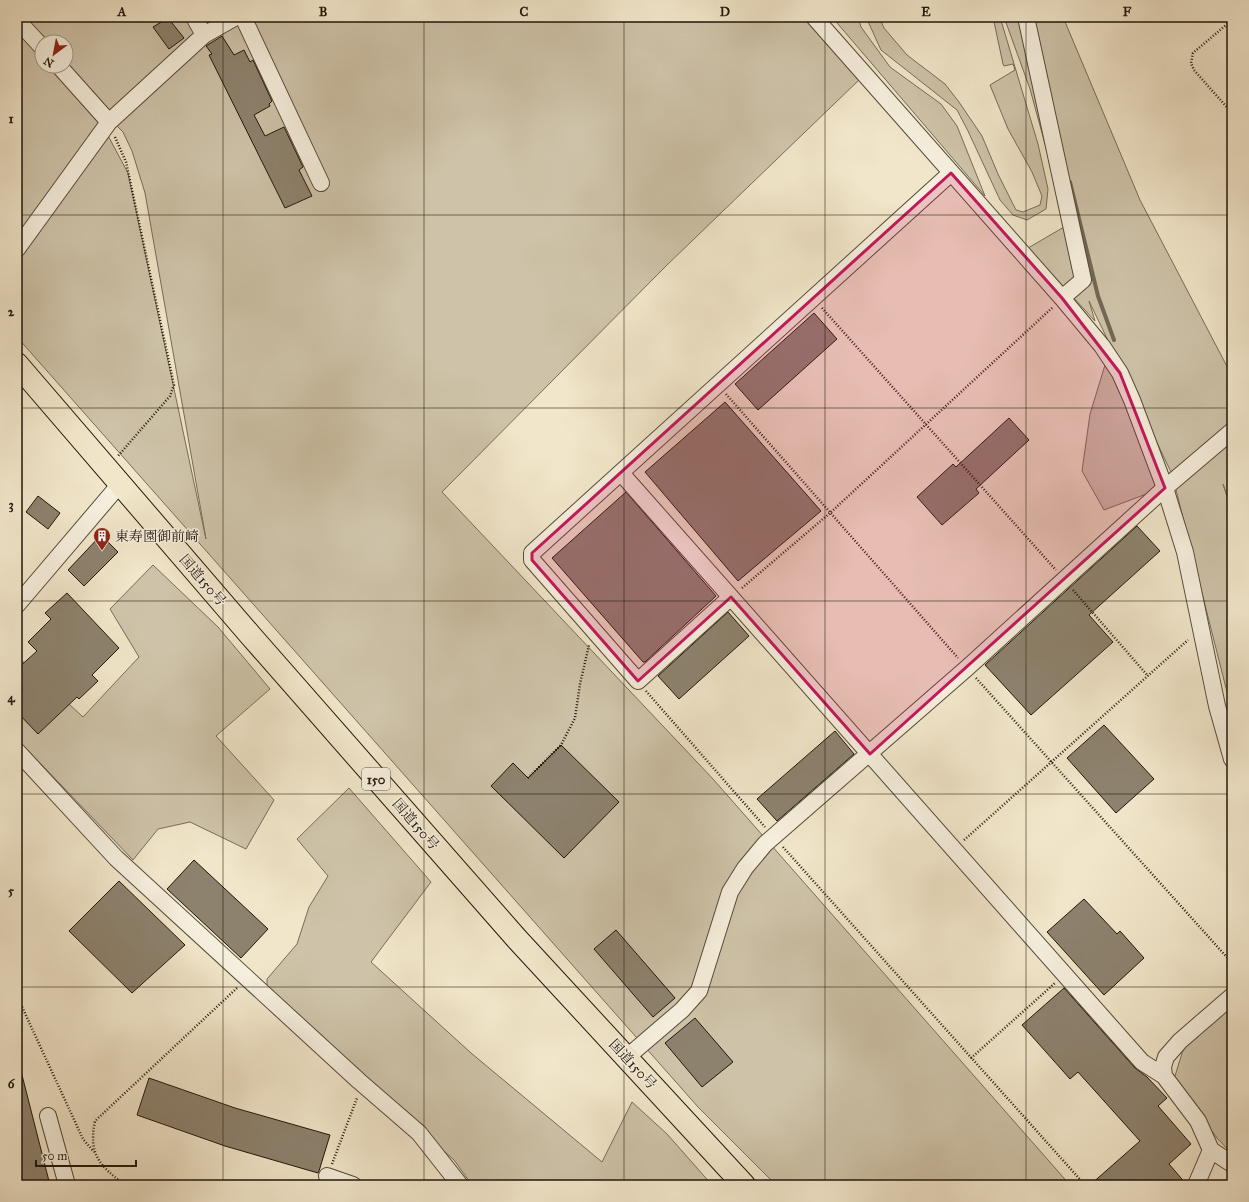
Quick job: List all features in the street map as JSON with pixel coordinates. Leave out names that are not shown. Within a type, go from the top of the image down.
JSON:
[{"type":"highway","name":"国道150号","points":[[17,364],[517,939],[744,1185]]},
{"type":"street","points":[[194,17],[204,35]]},
{"type":"street","points":[[17,249],[109,122],[204,35],[236,17]]},
{"type":"street","points":[[243,17],[321,183]]},
{"type":"street","points":[[814,17],[1062,298],[1102,346],[1120,373],[1132,400],[1165,488],[1185,552],[1217,706],[1232,759]]},
{"type":"street","points":[[1026,17],[1083,280],[1062,298]]},
{"type":"street","points":[[17,20],[34,38]]},
{"type":"street","points":[[66,74],[109,122]]},
{"type":"street","points":[[731,597],[638,682],[532,560],[532,552],[951,173]]},
{"type":"street","points":[[626,1058],[682,1010],[699,991],[730,892],[744,868],[774,836],[870,754],[1065,580],[1165,488],[1232,431]]},
{"type":"street","points":[[621,473],[1142,1062],[1164,1076],[1198,1121],[1211,1150],[1232,1164]]},
{"type":"street","points":[[17,605],[114,477]]},
{"type":"street","points":[[17,751],[116,858],[419,1133],[460,1185]]},
{"type":"street","points":[[1164,1076],[1163,1067],[1166,1057],[1180,1041],[1232,996]]},
{"type":"street","points":[[48,1116],[68,1185]]},
{"type":"street","points":[[1196,1185],[1211,1150]]},
{"type":"street","points":[[328,1176],[353,1185]]},
{"type":"path","points":[[1232,20],[1193,54],[1191,63],[1194,70],[1232,113]]},
{"type":"path","points":[[109,122],[126,162],[174,385],[170,396],[114,477]]},
{"type":"path","points":[[814,298],[1065,580],[1148,676]]},
{"type":"path","points":[[731,597],[830,513],[1062,298]]},
{"type":"path","points":[[528,778],[561,745],[575,718],[580,684],[592,629]]},
{"type":"path","points":[[954,849],[1201,629]]},
{"type":"path","points":[[638,682],[1085,1185]]},
{"type":"path","points":[[971,1058],[1065,974]]},
{"type":"path","points":[[94,1152],[92,1134],[95,1121],[247,978]]},
{"type":"path","points":[[17,996],[83,1139],[107,1171],[125,1185]]},
{"type":"path","points":[[328,1176],[357,1102],[360,1081]]},
{"type":"highlighted area","points":[[951,173],[1062,298],[1120,373],[1165,488],[870,754],[731,597],[638,681],[532,560],[532,553]]},
{"type":"shaded area","points":[[23,17],[803,17],[860,79],[666,266],[442,492],[713,779],[1070,1185],[776,1185],[698,1107],[17,337],[17,38],[20,34],[34,49],[34,74],[58,74],[98,117],[128,173],[206,539],[145,193],[132,151],[123,132],[104,113],[72,74],[74,74],[74,34],[37,34]]},
{"type":"shaded area","points":[[832,17],[858,17],[861,27],[890,67],[941,104],[957,126],[985,196]]},
{"type":"shaded area","points":[[866,17],[879,17],[884,28],[907,55],[945,84],[982,136],[998,174],[1016,210],[1023,212],[1040,205],[1042,196],[1032,172],[1008,129],[990,85],[1015,70],[1013,64],[1004,66],[1003,64],[993,17],[1000,17],[1038,144],[1048,189],[1046,209],[1027,220],[1013,215],[1000,200],[957,110],[881,50]]},
{"type":"shaded area","points":[[1004,17],[1063,17],[1140,200],[1232,376],[1232,509],[1223,484],[1232,512],[1232,712],[1172,474],[1089,301],[1095,321],[1028,248],[1064,227],[1084,287],[1030,89]]},
{"type":"shaded area","points":[[1105,365],[1124,396],[1157,490],[1104,510],[1082,471],[1090,414]]},
{"type":"shaded area","points":[[153,565],[218,627],[270,689],[216,736],[274,800],[246,849],[190,822],[158,829],[133,860],[17,739],[17,656],[83,717],[139,657],[110,609]]},
{"type":"shaded area","points":[[349,788],[431,882],[371,962],[471,1053],[602,1162],[632,1102],[667,1134],[712,1185],[472,1185],[454,1160],[373,1088],[330,1043],[267,987],[267,979],[297,944],[309,907],[328,876],[297,839]]},
{"type":"shaded area","points":[[1232,1006],[1232,1154],[1217,1138],[1174,1079],[1184,1047]]},
{"type":"building","points":[[168,18],[184,38],[169,49],[153,27]]},
{"type":"building","points":[[222,36],[234,55],[244,50],[250,62],[253,60],[272,101],[269,104],[270,106],[254,115],[265,136],[284,127],[303,167],[299,170],[312,196],[285,208],[209,55],[212,54],[206,46]]},
{"type":"building","points":[[814,313],[837,339],[758,410],[735,384]]},
{"type":"building","points":[[725,402],[821,511],[738,581],[645,472]]},
{"type":"building","points":[[1009,418],[1029,440],[976,489],[979,493],[942,525],[917,497],[953,464],[956,467]]},
{"type":"building","points":[[626,492],[716,596],[645,662],[643,662],[552,558]]},
{"type":"building","points":[[38,496],[60,513],[48,529],[26,512]]},
{"type":"building","points":[[1137,526],[1160,551],[1089,615],[1113,642],[1031,715],[985,665]]},
{"type":"building","points":[[101,535],[118,552],[84,586],[68,570]]},
{"type":"building","points":[[67,593],[119,648],[92,675],[98,681],[79,699],[77,697],[38,734],[17,712],[17,669],[37,651],[28,642],[51,619],[45,613]]},
{"type":"building","points":[[728,612],[749,636],[679,699],[658,676]]},
{"type":"building","points":[[1104,725],[1154,779],[1116,813],[1067,758]]},
{"type":"building","points":[[835,731],[854,754],[777,821],[757,799]]},
{"type":"building","points":[[561,745],[619,802],[564,858],[491,786],[513,763],[528,778]]},
{"type":"building","points":[[194,860],[268,929],[241,958],[167,889]]},
{"type":"building","points":[[119,881],[185,945],[132,993],[69,931]]},
{"type":"building","points":[[1084,899],[1117,934],[1120,931],[1144,958],[1104,995],[1047,932]]},
{"type":"building","points":[[616,930],[675,998],[653,1017],[594,949]]},
{"type":"building","points":[[1064,988],[1135,1068],[1147,1077],[1167,1098],[1158,1106],[1191,1144],[1169,1164],[1187,1185],[1090,1185],[1140,1141],[1078,1072],[1070,1079],[1022,1025]]},
{"type":"building","points":[[695,1018],[733,1062],[702,1087],[665,1043]]},
{"type":"building","points":[[17,1071],[21,1071],[50,1185],[17,1185]]},
{"type":"building","points":[[149,1078],[235,1108],[330,1135],[318,1173],[225,1146],[137,1115]]},
{"type":"waterway","points":[[1070,182],[1098,296],[1114,340]]},
{"type":"place","name":"東寿園御前崎","points":[[102,551]]}]
